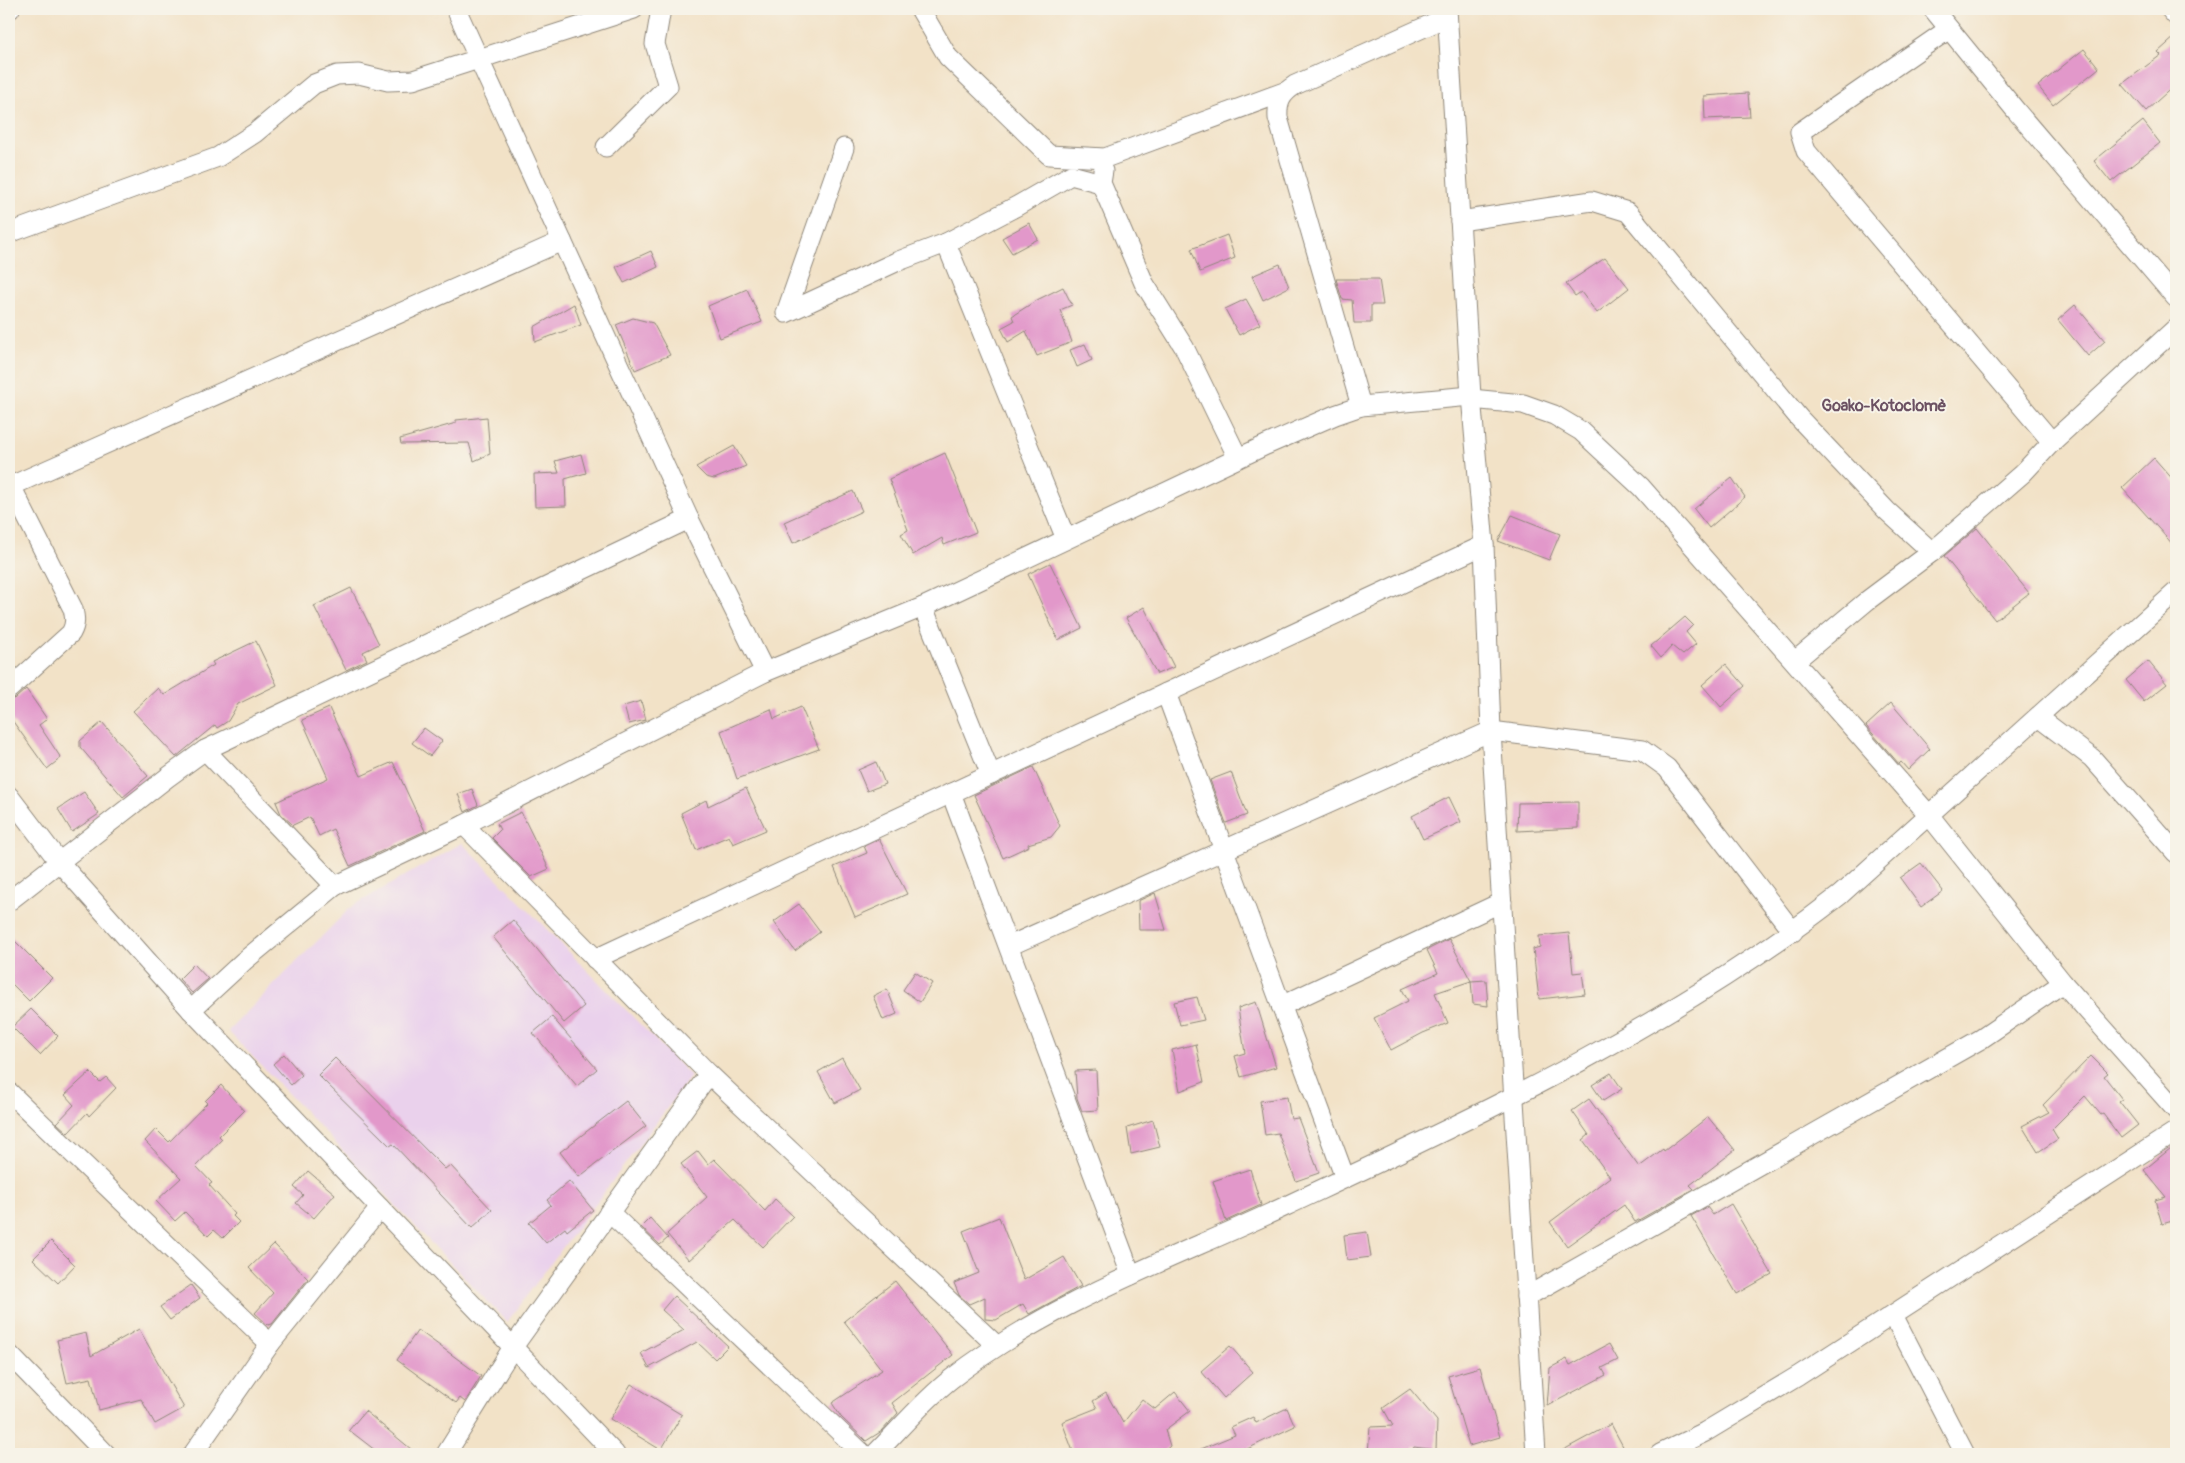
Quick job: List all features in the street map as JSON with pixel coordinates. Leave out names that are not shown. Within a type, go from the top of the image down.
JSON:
[{"type":"street","points":[[456,9],[689,519],[765,672]]},
{"type":"street","points":[[9,233],[218,157],[255,133],[314,84],[337,75],[359,74],[388,81],[413,80],[634,9]]},
{"type":"street","points":[[606,147],[668,86],[654,44],[661,9]]},
{"type":"street","points":[[920,9],[948,57],[1049,155],[1105,158],[1284,92],[1295,85],[1447,13],[1471,398],[1484,545],[1491,730],[1536,1454]]},
{"type":"street","points":[[1933,9],[2017,112],[2176,298]]},
{"type":"street","points":[[2170,9],[2176,16]]},
{"type":"street","points":[[1949,29],[1800,132],[1806,151],[2052,442]]},
{"type":"street","points":[[1284,92],[1277,104],[1278,118],[1361,406]]},
{"type":"street","points":[[844,148],[786,313],[896,262],[946,243],[1071,175],[1101,183]]},
{"type":"street","points":[[1105,158],[1101,183],[1144,283],[1184,347],[1238,458]]},
{"type":"street","points":[[1460,221],[1592,201],[1628,212],[1672,262],[1799,418],[1887,511],[1932,552]]},
{"type":"street","points":[[9,689],[71,633],[75,626],[73,609],[10,484],[562,241]]},
{"type":"street","points":[[946,243],[1066,539]]},
{"type":"street","points":[[1795,661],[1868,600],[1932,552],[2023,473],[2052,442],[2176,328]]},
{"type":"street","points":[[191,1010],[244,961],[335,886],[464,826],[765,672],[923,607],[1238,458],[1335,415],[1361,406],[1471,398],[1523,404],[1554,414],[1581,431],[1641,487],[1929,814],[2063,983],[2176,1110]]},
{"type":"street","points":[[9,902],[168,776],[205,750],[689,519]]},
{"type":"street","points":[[595,959],[1484,545]]},
{"type":"street","points":[[876,1454],[949,1380],[997,1346],[1056,1312],[1131,1275],[1239,1228],[1414,1146],[1514,1096],[1622,1039],[1793,932],[1840,895],[2038,716],[2174,598]]},
{"type":"street","points":[[923,607],[991,775]]},
{"type":"street","points":[[1166,693],[1345,1178]]},
{"type":"street","points":[[2038,716],[2092,758],[2176,853]]},
{"type":"street","points":[[1009,946],[1491,730],[1642,750],[1657,759],[1667,768],[1793,932]]},
{"type":"street","points":[[205,750],[335,886]]},
{"type":"street","points":[[952,793],[1131,1275]]},
{"type":"street","points":[[9,796],[60,863],[191,1010],[615,1454]]},
{"type":"street","points":[[464,826],[708,1074],[997,1346]]},
{"type":"street","points":[[1282,1006],[1502,902]]},
{"type":"street","points":[[1526,1297],[1981,1039],[2063,983]]},
{"type":"street","points":[[446,1454],[513,1348],[708,1074]]},
{"type":"street","points":[[9,1092],[270,1344]]},
{"type":"street","points":[[1661,1454],[1705,1432],[1745,1408],[1893,1315],[2176,1131]]},
{"type":"street","points":[[193,1454],[270,1344],[380,1208]]},
{"type":"street","points":[[609,1212],[863,1454]]},
{"type":"street","points":[[1893,1315],[1965,1454]]},
{"type":"street","points":[[9,1354],[106,1454]]},
{"type":"shaded area","points":[[462,843],[691,1076],[507,1322],[228,1031],[351,907]]},
{"type":"building","points":[[2176,36],[2176,84],[2146,111],[2122,84],[2161,55],[2158,52]]},
{"type":"building","points":[[2084,49],[2099,68],[2053,105],[2038,86]]},
{"type":"building","points":[[1748,93],[1750,117],[1705,119],[1704,96]]},
{"type":"building","points":[[2143,121],[2160,143],[2111,182],[2094,161]]},
{"type":"building","points":[[1029,223],[1038,239],[1012,253],[1002,238]]},
{"type":"building","points":[[1227,235],[1235,258],[1200,272],[1191,249]]},
{"type":"building","points":[[651,251],[658,267],[624,283],[616,267]]},
{"type":"building","points":[[1605,258],[1629,288],[1597,313],[1581,292],[1575,296],[1566,284]]},
{"type":"building","points":[[1280,264],[1289,287],[1263,300],[1252,276]]},
{"type":"building","points":[[1336,279],[1379,279],[1383,305],[1371,305],[1371,323],[1354,323],[1352,300],[1342,299]]},
{"type":"building","points":[[1063,287],[1072,305],[1060,310],[1072,342],[1037,356],[1026,331],[1008,342],[1001,328],[1014,321],[1012,316],[1037,300]]},
{"type":"building","points":[[747,289],[762,322],[720,338],[708,306]]},
{"type":"building","points":[[1246,299],[1260,324],[1239,335],[1225,309]]},
{"type":"building","points":[[574,304],[581,325],[535,342],[534,327]]},
{"type":"building","points":[[2075,305],[2105,341],[2088,356],[2058,320]]},
{"type":"building","points":[[633,318],[653,323],[670,355],[635,370],[616,325]]},
{"type":"building","points":[[1085,344],[1092,360],[1077,367],[1070,350]]},
{"type":"building","points":[[487,417],[490,454],[474,461],[469,443],[401,444],[400,439],[456,423],[456,420]]},
{"type":"building","points":[[734,446],[746,466],[714,479],[706,477],[696,467]]},
{"type":"building","points":[[945,453],[976,532],[944,545],[942,538],[913,555],[901,534],[908,530],[889,479]]},
{"type":"building","points":[[581,454],[586,473],[565,479],[566,506],[535,507],[534,474],[559,473],[555,461]]},
{"type":"building","points":[[2154,458],[2176,483],[2176,548],[2122,488]]},
{"type":"building","points":[[1732,478],[1745,497],[1709,528],[1694,509]]},
{"type":"building","points":[[853,491],[862,511],[793,543],[784,522]]},
{"type":"building","points":[[1512,515],[1560,534],[1549,560],[1498,541]]},
{"type":"building","points":[[1977,528],[2029,593],[1995,620],[1944,556]]},
{"type":"building","points":[[1050,563],[1082,628],[1058,640],[1028,574]]},
{"type":"building","points":[[351,588],[379,644],[363,652],[367,660],[346,670],[314,606]]},
{"type":"building","points":[[1144,607],[1174,667],[1157,674],[1126,618]]},
{"type":"building","points":[[1685,617],[1693,625],[1686,632],[1696,644],[1683,655],[1672,646],[1661,658],[1651,646]]},
{"type":"building","points":[[256,641],[277,685],[238,704],[228,721],[217,728],[215,725],[176,757],[133,711],[158,688],[164,695],[214,665],[212,662]]},
{"type":"building","points":[[2148,661],[2167,684],[2144,702],[2126,680]]},
{"type":"building","points":[[1726,664],[1745,686],[1721,707],[1702,685]]},
{"type":"building","points":[[26,689],[47,719],[39,725],[61,758],[47,769],[9,716],[9,700],[16,698]]},
{"type":"building","points":[[641,701],[646,720],[629,724],[624,706]]},
{"type":"building","points":[[1891,703],[1930,749],[1908,770],[1901,762],[1899,764],[1866,726]]},
{"type":"building","points":[[801,707],[819,749],[737,779],[721,731],[771,709],[774,719]]},
{"type":"building","points":[[329,708],[361,776],[393,762],[425,831],[350,866],[333,829],[319,836],[310,817],[293,825],[281,814],[276,802],[328,778],[302,720]]},
{"type":"building","points":[[102,722],[148,776],[123,797],[80,747],[80,741]]},
{"type":"building","points":[[424,728],[442,741],[430,756],[412,743]]},
{"type":"building","points":[[876,762],[885,784],[867,791],[858,770]]},
{"type":"building","points":[[1033,767],[1060,826],[1051,837],[1028,844],[1029,846],[1003,858],[974,795]]},
{"type":"building","points":[[1231,772],[1247,815],[1226,823],[1210,780]]},
{"type":"building","points":[[746,788],[766,830],[733,844],[729,836],[696,850],[681,813],[706,800],[708,806]]},
{"type":"building","points":[[472,789],[478,805],[465,812],[458,794]]},
{"type":"building","points":[[84,792],[99,814],[72,832],[58,809]]},
{"type":"building","points":[[1449,797],[1461,822],[1423,839],[1412,816]]},
{"type":"building","points":[[1578,802],[1578,828],[1517,831],[1518,803]]},
{"type":"building","points":[[521,812],[549,869],[531,877],[492,838],[500,830],[497,824]]},
{"type":"building","points":[[879,839],[907,894],[855,917],[834,867],[867,853],[864,846]]},
{"type":"building","points":[[1921,863],[1943,891],[1921,907],[1900,878]]},
{"type":"building","points":[[1155,893],[1166,930],[1139,930],[1138,901]]},
{"type":"building","points":[[799,904],[820,932],[795,951],[774,922]]},
{"type":"building","points":[[513,920],[584,1006],[564,1023],[493,937]]},
{"type":"building","points":[[1569,933],[1573,973],[1582,972],[1585,994],[1539,999],[1533,949],[1540,947],[1539,936]]},
{"type":"building","points":[[9,935],[52,978],[29,1001],[9,981]]},
{"type":"building","points":[[1449,939],[1471,981],[1435,993],[1448,1023],[1423,1033],[1391,1050],[1374,1018],[1408,1001],[1402,989],[1438,973],[1427,950]]},
{"type":"building","points":[[194,964],[208,979],[192,993],[179,979]]},
{"type":"building","points":[[915,972],[932,983],[920,1002],[903,990]]},
{"type":"building","points":[[1486,980],[1488,1006],[1473,1004],[1471,981]]},
{"type":"building","points":[[887,989],[897,1014],[883,1020],[873,996]]},
{"type":"building","points":[[1197,997],[1204,1020],[1180,1025],[1174,1002]]},
{"type":"building","points":[[1256,1002],[1276,1067],[1241,1077],[1235,1056],[1245,1053],[1238,1008]]},
{"type":"building","points":[[31,1009],[58,1036],[40,1055],[12,1027]]},
{"type":"building","points":[[552,1017],[597,1069],[577,1086],[533,1033]]},
{"type":"building","points":[[1196,1044],[1204,1082],[1180,1091],[1172,1050]]},
{"type":"building","points":[[284,1054],[302,1075],[291,1085],[273,1064]]},
{"type":"building","points":[[2091,1056],[2108,1073],[2104,1076],[2122,1099],[2119,1101],[2138,1125],[2121,1138],[2103,1114],[2101,1115],[2085,1096],[2052,1129],[2058,1139],[2038,1152],[2022,1126],[2049,1112],[2043,1105]]},
{"type":"building","points":[[335,1058],[445,1169],[450,1165],[492,1210],[472,1228],[393,1144],[390,1146],[318,1075]]},
{"type":"building","points":[[842,1058],[860,1090],[835,1103],[818,1072]]},
{"type":"building","points":[[1096,1070],[1098,1110],[1082,1111],[1077,1098],[1075,1071]]},
{"type":"building","points":[[90,1072],[100,1082],[106,1077],[116,1088],[89,1116],[87,1113],[68,1133],[57,1123],[74,1105],[65,1095]]},
{"type":"building","points":[[1611,1073],[1622,1089],[1603,1101],[1592,1085]]},
{"type":"building","points":[[221,1085],[244,1111],[219,1136],[222,1139],[196,1166],[212,1183],[209,1185],[235,1214],[233,1216],[239,1222],[223,1238],[214,1230],[208,1236],[185,1212],[175,1221],[156,1201],[181,1178],[145,1141],[156,1129],[169,1142],[207,1103],[205,1101]]},
{"type":"building","points":[[1287,1097],[1291,1119],[1298,1118],[1319,1173],[1296,1181],[1278,1133],[1265,1135],[1260,1101]]},
{"type":"building","points":[[1589,1099],[1639,1167],[1663,1149],[1664,1151],[1708,1117],[1735,1150],[1690,1185],[1694,1189],[1635,1222],[1624,1205],[1567,1246],[1550,1222],[1610,1177],[1583,1140],[1589,1135],[1572,1111]]},
{"type":"building","points":[[626,1101],[646,1126],[579,1177],[560,1152]]},
{"type":"building","points":[[1153,1120],[1160,1147],[1131,1154],[1127,1128]]},
{"type":"building","points":[[2176,1144],[2176,1220],[2162,1224],[2155,1200],[2166,1197],[2144,1170]]},
{"type":"building","points":[[698,1151],[708,1164],[714,1159],[765,1211],[775,1199],[793,1216],[763,1247],[735,1220],[689,1260],[667,1234],[707,1197],[681,1164]]},
{"type":"building","points":[[1250,1169],[1261,1205],[1226,1221],[1213,1181]]},
{"type":"building","points":[[308,1171],[335,1194],[314,1218],[296,1203],[303,1195],[294,1187]]},
{"type":"building","points":[[569,1181],[593,1210],[567,1231],[565,1228],[546,1243],[529,1223],[551,1205],[547,1200]]},
{"type":"building","points":[[1731,1204],[1772,1274],[1737,1294],[1691,1216],[1707,1207],[1713,1215]]},
{"type":"building","points":[[999,1217],[1024,1280],[1064,1257],[1081,1286],[1029,1314],[1023,1304],[996,1320],[985,1319],[985,1297],[969,1304],[959,1295],[954,1283],[979,1273],[963,1231]]},
{"type":"building","points":[[650,1218],[668,1238],[660,1245],[641,1227]]},
{"type":"building","points":[[1367,1232],[1371,1257],[1347,1260],[1344,1235]]},
{"type":"building","points":[[51,1241],[75,1265],[58,1283],[33,1259]]},
{"type":"building","points":[[274,1244],[308,1279],[272,1324],[268,1325],[255,1313],[273,1293],[249,1268]]},
{"type":"building","points":[[895,1281],[953,1355],[892,1403],[898,1413],[882,1431],[866,1441],[841,1417],[832,1403],[882,1370],[844,1321]]},
{"type":"building","points":[[191,1285],[200,1298],[170,1320],[160,1307]]},
{"type":"building","points":[[674,1296],[728,1346],[715,1359],[697,1342],[649,1368],[641,1353],[684,1330],[662,1310]]},
{"type":"building","points":[[139,1329],[184,1408],[155,1424],[141,1399],[99,1410],[91,1378],[67,1383],[57,1340],[86,1333],[91,1356]]},
{"type":"building","points":[[418,1330],[481,1376],[465,1402],[460,1398],[456,1403],[397,1360]]},
{"type":"building","points":[[1609,1344],[1618,1360],[1602,1368],[1606,1375],[1547,1406],[1550,1368],[1567,1359],[1570,1365]]},
{"type":"building","points":[[1230,1346],[1253,1372],[1224,1398],[1201,1371]]},
{"type":"building","points":[[1480,1367],[1500,1437],[1469,1446],[1448,1376]]},
{"type":"building","points":[[631,1384],[682,1415],[661,1450],[610,1419]]},
{"type":"building","points":[[1410,1389],[1437,1421],[1436,1450],[1414,1447],[1411,1454],[1368,1454],[1370,1427],[1393,1426],[1383,1408]]},
{"type":"building","points":[[1175,1392],[1190,1411],[1165,1430],[1170,1446],[1161,1454],[1074,1454],[1062,1422],[1097,1408],[1093,1401],[1106,1393],[1123,1423],[1142,1399],[1155,1409]]},
{"type":"building","points":[[1287,1408],[1295,1426],[1245,1450],[1245,1448],[1228,1454],[1189,1454],[1235,1435],[1231,1427],[1253,1417],[1256,1423]]},
{"type":"building","points":[[365,1411],[417,1454],[380,1454],[349,1430]]},
{"type":"building","points":[[1611,1424],[1627,1454],[1556,1454]]},
{"type":"district","name":"Goako-Kotoclomè","points":[[1884,406]]}]
